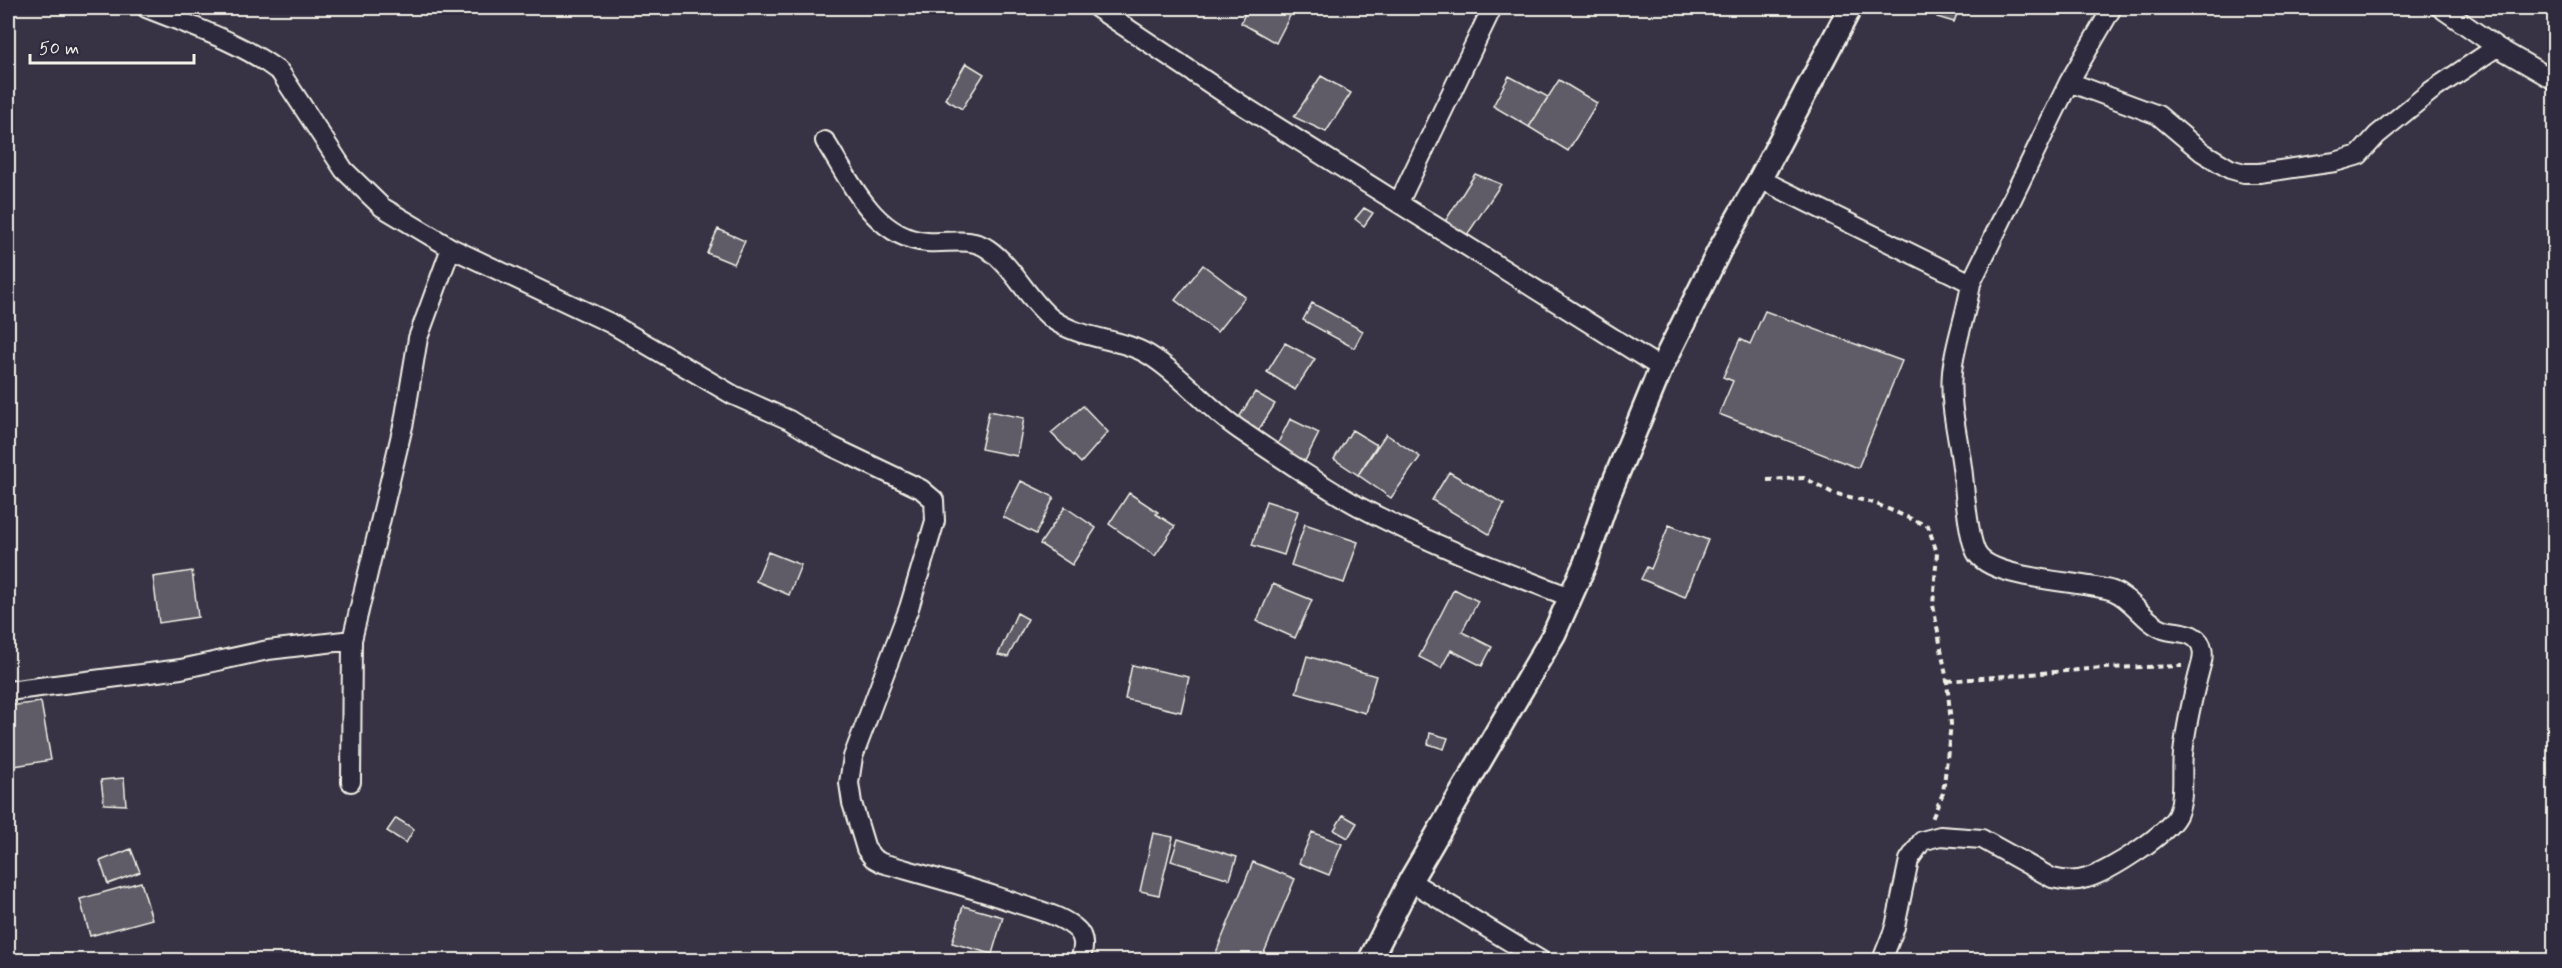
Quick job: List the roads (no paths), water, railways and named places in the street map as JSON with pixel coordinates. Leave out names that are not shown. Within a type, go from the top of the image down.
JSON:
[{"type":"street","points":[[146,8],[242,48],[273,66],[280,72],[344,171],[382,207],[451,249],[610,323],[733,395],[789,420],[831,446],[921,489],[934,500],[935,521],[909,608],[853,757],[849,783],[852,803],[866,849],[873,858],[882,863],[975,889],[1051,915],[1067,923],[1076,928],[1082,937],[1084,948],[1080,960]]},
{"type":"street","points":[[1097,8],[1239,103],[1661,368]]},
{"type":"street","points":[[1399,202],[1492,8]]},
{"type":"street","points":[[1370,960],[1410,881],[1554,634],[1661,368],[1720,249],[1760,179],[1850,8]]},
{"type":"street","points":[[1882,960],[1895,927],[1909,860],[1922,841],[1940,836],[1982,839],[2033,868],[2062,881],[2090,878],[2145,846],[2170,825],[2178,815],[2189,712],[2204,655],[2201,645],[2194,637],[2163,629],[2116,592],[1997,568],[1983,561],[1976,552],[1967,509],[1952,404],[1952,371],[1971,283],[2069,82],[2112,8]]},
{"type":"street","points":[[2441,8],[2497,47],[2554,80]]},
{"type":"street","points":[[2069,82],[2158,115],[2202,152],[2230,169],[2244,173],[2259,173],[2335,162],[2359,155],[2377,135],[2431,92],[2497,47]]},
{"type":"street","points":[[825,141],[871,213],[893,230],[909,238],[926,242],[972,241],[986,247],[998,257],[1031,298],[1052,318],[1083,334],[1127,345],[1148,354],[1179,377],[1237,428],[1357,505],[1517,577],[1570,597]]},
{"type":"street","points":[[1760,179],[1945,268],[1971,283]]},
{"type":"street","points":[[351,782],[352,640],[404,423],[418,338],[451,249]]},
{"type":"street","points":[[8,691],[181,669],[268,650],[352,640]]},
{"type":"street","points":[[1410,881],[1540,960]]}]
